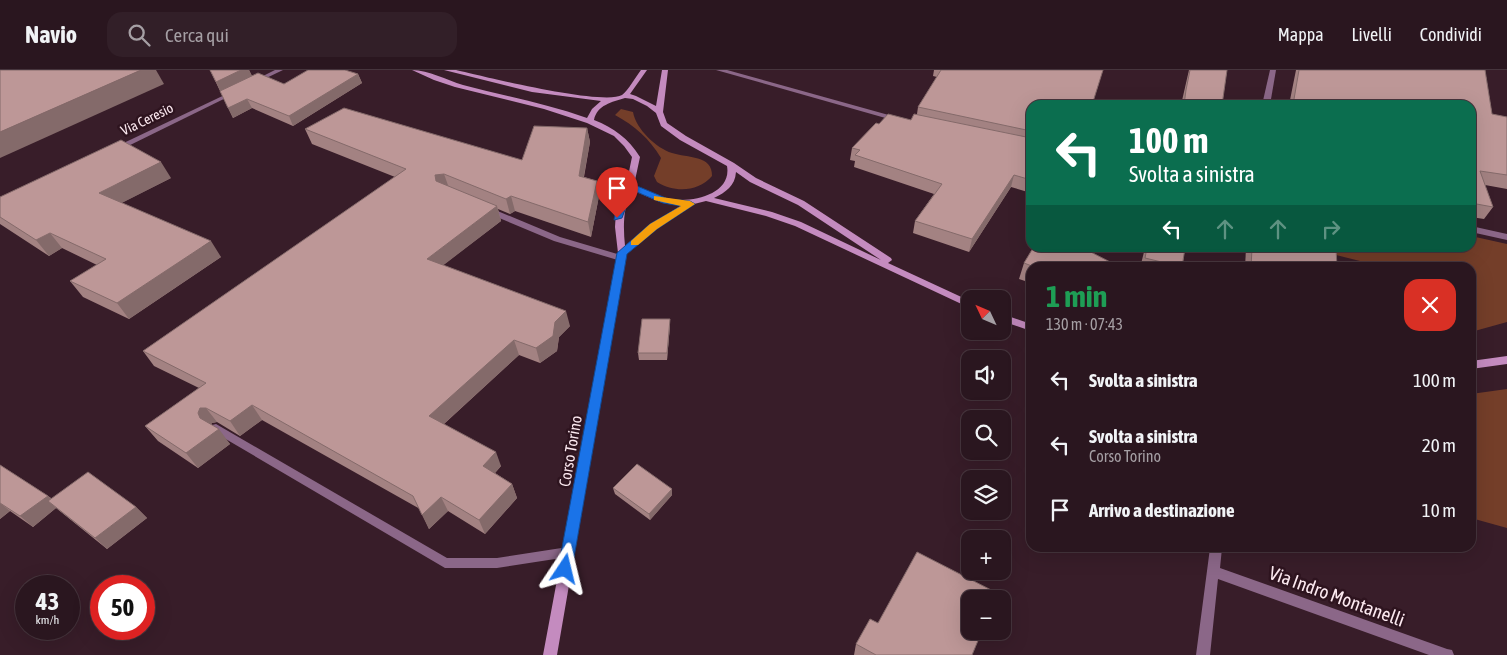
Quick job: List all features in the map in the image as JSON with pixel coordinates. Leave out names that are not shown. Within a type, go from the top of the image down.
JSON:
[{"type":"main road","name":"Corso Torino","points":[[414,70],[434,79],[558,110],[590,121],[614,131],[630,145],[636,157],[630,186],[623,197],[617,218],[622,256],[550,655]]},
{"type":"main road","points":[[447,70],[532,90],[609,100]]},
{"type":"main road","points":[[625,96],[644,70]]},
{"type":"main road","points":[[665,70],[659,112],[664,124],[683,138],[731,165],[753,180],[801,203],[832,222],[913,278]]},
{"type":"main road","points":[[590,121],[593,110],[609,100],[625,96],[642,100],[659,112]]},
{"type":"main road","points":[[622,256],[654,226],[690,204],[708,199],[723,191],[732,182],[731,165]]},
{"type":"main road","points":[[630,186],[666,201],[690,204]]},
{"type":"main road","points":[[708,199],[769,214],[798,224],[961,301]]},
{"type":"main road","points":[[1011,320],[1026,326]]},
{"type":"main road","points":[[1476,364],[1507,360]]},
{"type":"street","name":"Via Ceresio","points":[[104,154],[280,70]]},
{"type":"street","points":[[719,70],[904,120]]},
{"type":"street","points":[[1267,100],[1273,70]]},
{"type":"street","points":[[479,206],[557,239],[622,256]]},
{"type":"street","points":[[1476,230],[1507,237]]},
{"type":"street","points":[[216,428],[445,563],[497,563],[568,552]]},
{"type":"street","points":[[1203,655],[1216,552]]},
{"type":"street","name":"Via Indro Montanelli","points":[[1214,572],[1447,655]]},
{"type":"shaded area","points":[[621,109],[633,112],[642,131],[653,142],[672,153],[704,161],[711,169],[712,176],[700,185],[686,189],[671,188],[657,182],[654,176],[661,158],[652,144],[641,133],[615,115]]},
{"type":"shaded area","points":[[1476,237],[1507,244],[1507,322],[1476,331],[1476,262],[1364,262],[1324,252],[1476,252]]},
{"type":"shaded area","points":[[1507,389],[1507,528],[1476,519],[1476,393]]},
{"type":"building","points":[[0,70],[141,70],[0,132]]},
{"type":"building","points":[[210,70],[241,70],[216,82]]},
{"type":"building","points":[[308,70],[345,70],[358,74],[289,116],[247,99],[228,108],[220,91],[258,73],[284,84]]},
{"type":"building","points":[[941,70],[1103,70],[1094,100],[1026,100],[1026,130],[918,107]]},
{"type":"building","points":[[1190,70],[1227,70],[1223,100],[1185,100]]},
{"type":"building","points":[[1299,70],[1485,70],[1492,114],[1507,117],[1507,175],[1480,171],[1493,207],[1476,204],[1476,100],[1294,100]]},
{"type":"building","points":[[344,108],[522,160],[534,126],[587,128],[579,176],[597,181],[588,222],[511,196],[506,199],[444,174],[435,175],[436,181],[497,206],[427,259],[566,311],[555,322],[553,336],[536,348],[514,340],[429,416],[496,452],[483,466],[512,484],[479,520],[441,497],[422,515],[413,496],[252,405],[230,421],[206,408],[200,408],[198,413],[200,418],[219,429],[186,453],[145,426],[206,383],[143,351],[406,169],[305,129]]},
{"type":"building","points":[[888,114],[911,120],[914,114],[1026,137],[1026,179],[1014,175],[972,239],[915,221],[942,184],[855,155],[860,150],[852,148],[876,123],[879,124]]},
{"type":"building","points":[[121,140],[161,162],[99,193],[211,241],[117,303],[70,281],[106,259],[50,233],[36,240],[0,217],[0,197]]},
{"type":"building","points":[[1031,252],[1091,252],[1110,262],[1026,262],[1026,264],[1024,263]]},
{"type":"building","points":[[1146,252],[1184,252],[1183,262],[1161,262],[1145,258]]},
{"type":"building","points":[[1252,252],[1336,252],[1337,262],[1251,262]]},
{"type":"building","points":[[642,319],[670,319],[667,353],[638,353]]},
{"type":"building","points":[[637,464],[672,489],[649,514],[613,488]]},
{"type":"building","points":[[0,465],[48,496],[20,516],[0,503]]},
{"type":"building","points":[[88,472],[136,507],[95,538],[48,501]]},
{"type":"building","points":[[917,552],[961,575],[961,580],[972,580],[991,590],[961,590],[961,640],[978,640],[972,655],[876,655],[856,644],[870,619],[878,623]]},
{"type":"slow traffic","points":[[634,243],[654,226],[690,204],[657,198]]},
{"type":"route","points":[[565,569],[622,253],[654,226],[690,204],[666,201],[649,196],[630,186],[623,197],[617,218]]}]
